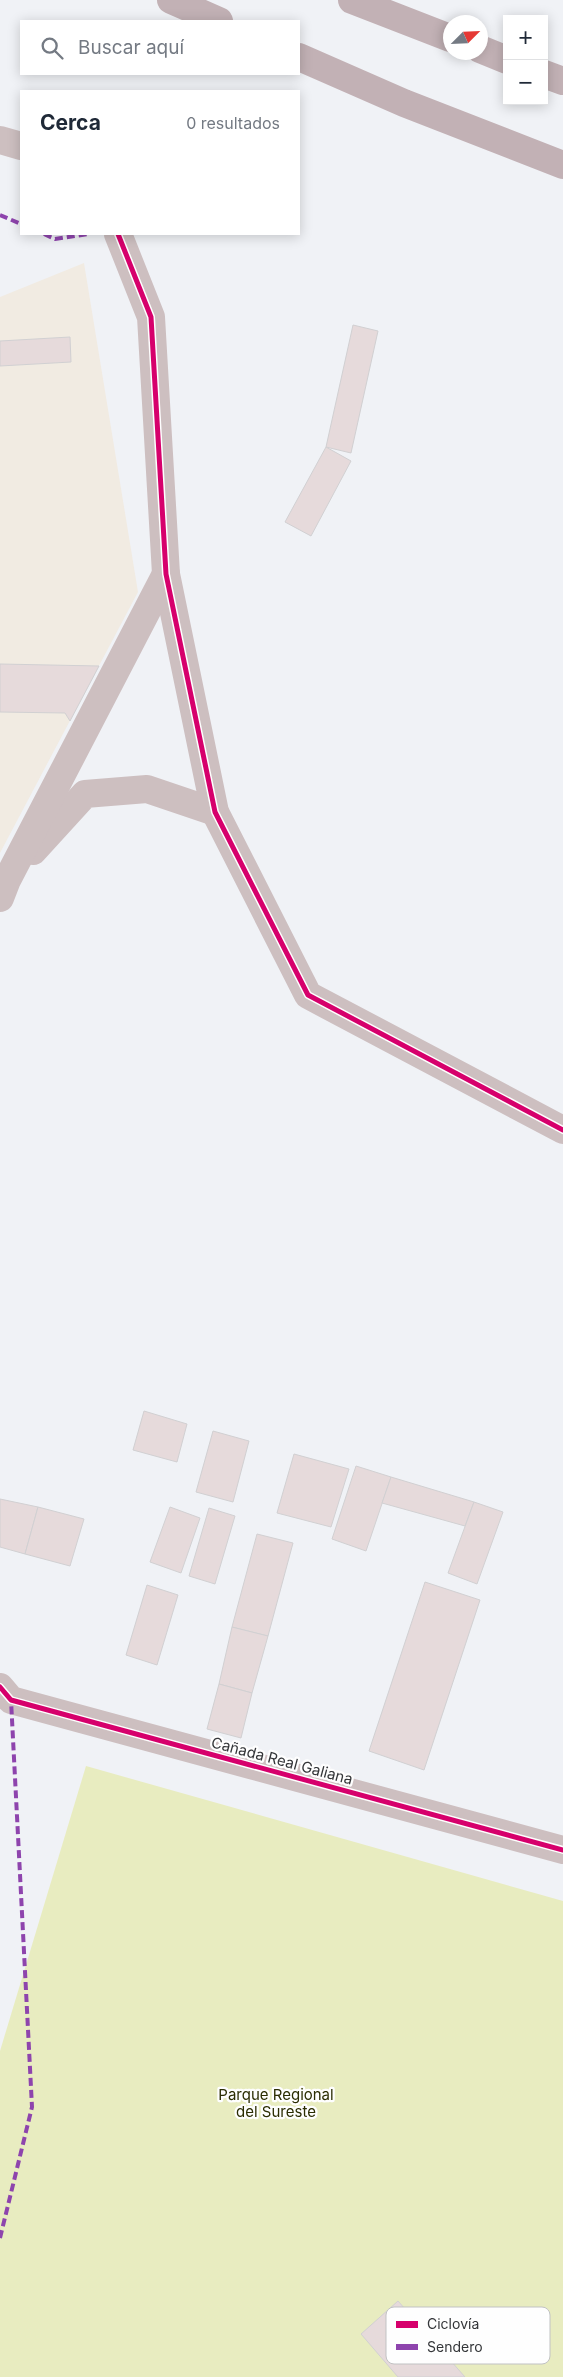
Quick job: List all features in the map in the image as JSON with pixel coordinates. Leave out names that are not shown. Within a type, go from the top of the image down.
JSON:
[{"type":"highway","points":[[171,0],[217,20]]},
{"type":"highway","points":[[352,0],[443,35]]},
{"type":"highway","points":[[488,53],[503,59]]},
{"type":"highway","points":[[300,57],[404,104],[563,165]]},
{"type":"highway","points":[[548,75],[563,81]]},
{"type":"street","points":[[0,140],[20,146]]},
{"type":"street","points":[[118,235],[152,317],[166,574],[215,812],[308,995],[563,1130]]},
{"type":"street","points":[[3,889],[166,574]]},
{"type":"street","points":[[3,889],[85,794],[147,789],[215,812]]},
{"type":"street","name":"Cañada Real Galiana","points":[[0,1686],[11,1700],[563,1850]]},
{"type":"shaded area","points":[[84,263],[138,592],[0,853],[0,297]]},
{"type":"green space","name":"Parque Regional del Sureste","points":[[86,1766],[563,1901],[563,2377],[0,2377],[0,2051]]},
{"type":"building","points":[[353,325],[378,331],[351,453],[326,447]]},
{"type":"building","points":[[70,337],[71,362],[0,366],[0,341]]},
{"type":"building","points":[[326,447],[351,461],[311,536],[285,522]]},
{"type":"building","points":[[0,664],[99,666],[70,721],[65,713],[0,712]]},
{"type":"building","points":[[144,1411],[187,1424],[177,1462],[133,1450]]},
{"type":"building","points":[[213,1431],[249,1441],[233,1502],[196,1492]]},
{"type":"building","points":[[294,1454],[349,1469],[331,1527],[277,1513]]},
{"type":"building","points":[[356,1466],[391,1477],[366,1551],[332,1539]]},
{"type":"building","points":[[391,1477],[474,1502],[465,1526],[382,1503]]},
{"type":"building","points":[[0,1499],[38,1507],[25,1554],[0,1547]]},
{"type":"building","points":[[474,1502],[503,1512],[477,1584],[448,1573]]},
{"type":"building","points":[[38,1507],[84,1519],[70,1566],[25,1554]]},
{"type":"building","points":[[170,1507],[200,1518],[181,1573],[150,1562]]},
{"type":"building","points":[[209,1508],[235,1516],[215,1584],[189,1576]]},
{"type":"building","points":[[257,1534],[293,1543],[268,1636],[232,1627]]},
{"type":"building","points":[[425,1582],[480,1600],[424,1770],[369,1751]]},
{"type":"building","points":[[147,1585],[178,1595],[157,1665],[126,1655]]},
{"type":"building","points":[[232,1627],[268,1636],[252,1693],[219,1684]]},
{"type":"building","points":[[219,1684],[252,1693],[241,1738],[207,1729]]},
{"type":"building","points":[[398,2301],[403,2307],[391,2307]]},
{"type":"building","points":[[386,2312],[386,2363],[361,2334]]},
{"type":"building","points":[[387,2364],[454,2364],[465,2377],[398,2377]]},
{"type":"marked path","points":[[0,215],[20,224]]},
{"type":"marked path","points":[[46,235],[55,239],[82,235]]},
{"type":"marked path","points":[[0,2238],[32,2107],[11,1700]]},
{"type":"cycle path","points":[[118,235],[151,317],[166,574],[215,812],[308,995],[563,1130]]},
{"type":"cycle path","points":[[0,1687],[11,1700],[563,1850]]}]
